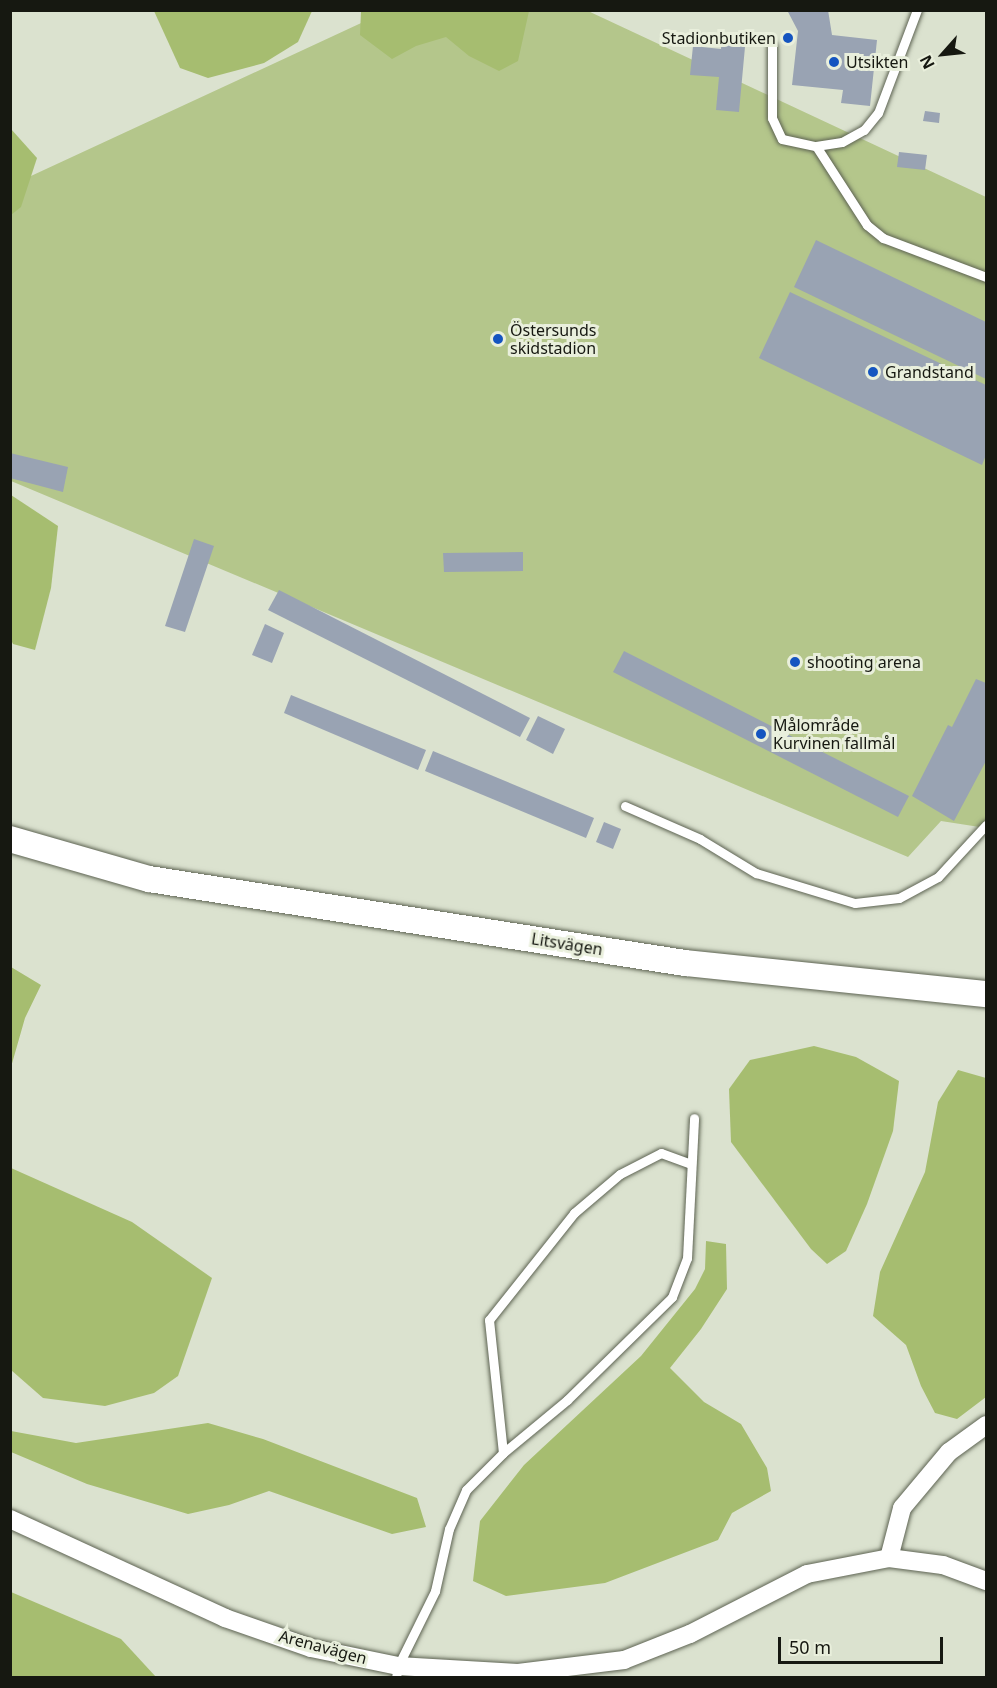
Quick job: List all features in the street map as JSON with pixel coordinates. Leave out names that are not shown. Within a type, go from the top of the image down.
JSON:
[{"type":"main road","name":"Litsvägen","points":[[10,839],[149,879],[685,963],[987,994]]},
{"type":"street","points":[[889,1558],[902,1508],[949,1452],[987,1425]]},
{"type":"street","name":"Arenavägen","points":[[10,1519],[225,1618],[311,1648],[397,1672],[518,1672],[624,1660],[690,1634],[807,1574],[889,1558],[943,1565],[987,1581]]},
{"type":"lane","points":[[772,46],[772,118],[782,139],[816,146],[842,141],[864,130],[878,114],[917,10]]},
{"type":"lane","points":[[816,146],[867,225],[883,238],[987,277]]},
{"type":"lane","points":[[625,806],[700,839],[756,873],[855,903],[899,898],[938,877],[987,825]]},
{"type":"lane","points":[[397,1672],[435,1591],[449,1529],[466,1490],[503,1453],[567,1400],[672,1297],[687,1258],[694,1118]]},
{"type":"lane","points":[[503,1453],[489,1320],[574,1213],[620,1174],[661,1152],[690,1164]]},
{"type":"green space","points":[[361,10],[529,11],[518,61],[499,71],[469,56],[446,37],[416,46],[392,59],[360,35]]},
{"type":"green space","points":[[154,11],[312,11],[298,42],[264,63],[208,78],[180,68]]},
{"type":"green space","name":"Östersunds skidstadion","points":[[387,11],[588,11],[986,197],[986,828],[941,821],[908,857],[11,481],[11,187]]},
{"type":"green space","points":[[11,129],[37,158],[21,207],[11,215]]},
{"type":"green space","points":[[11,495],[58,526],[51,588],[35,650],[13,644],[11,640]]},
{"type":"green space","points":[[11,967],[41,985],[25,1018],[11,1067]]},
{"type":"green space","points":[[814,1046],[856,1057],[899,1081],[893,1131],[867,1204],[846,1251],[827,1264],[811,1249],[731,1142],[729,1089],[750,1060]]},
{"type":"green space","points":[[958,1070],[986,1078],[986,1397],[957,1419],[935,1413],[921,1386],[906,1345],[873,1316],[880,1272],[925,1172],[938,1102]]},
{"type":"green space","points":[[11,1168],[132,1222],[212,1278],[178,1376],[154,1393],[105,1406],[43,1398],[11,1370]]},
{"type":"green space","points":[[706,1241],[726,1244],[727,1289],[701,1329],[670,1368],[704,1402],[741,1424],[767,1468],[771,1491],[732,1513],[718,1540],[605,1583],[506,1596],[473,1581],[480,1521],[524,1465],[641,1356],[695,1289],[705,1269]]},
{"type":"green space","points":[[208,1423],[263,1439],[417,1498],[426,1527],[392,1534],[269,1491],[229,1505],[188,1514],[87,1484],[11,1452],[11,1431],[76,1443]]},
{"type":"green space","points":[[11,1592],[121,1639],[156,1677],[11,1677]]},
{"type":"building","name":"Utsikten","points":[[787,10],[828,10],[832,35],[877,40],[870,106],[841,103],[843,90],[792,85],[798,31]]},
{"type":"building","points":[[722,34],[746,36],[739,112],[716,110],[719,77],[690,75],[693,46],[721,49]]},
{"type":"building","points":[[925,111],[940,113],[939,123],[923,121]]},
{"type":"building","points":[[899,152],[927,155],[925,170],[897,167]]},
{"type":"building","name":"Grandstand","points":[[816,240],[986,322],[986,379],[794,287]]},
{"type":"building","name":"Grandstand","points":[[790,292],[986,385],[986,455],[982,465],[759,358]]},
{"type":"building","points":[[10,453],[68,467],[63,492],[10,478]]},
{"type":"building","points":[[194,539],[214,546],[185,632],[165,626]]},
{"type":"building","points":[[523,552],[523,571],[444,572],[443,553]]},
{"type":"building","points":[[279,590],[530,718],[520,737],[268,610]]},
{"type":"building","points":[[265,624],[284,633],[272,663],[252,655]]},
{"type":"building","name":"Målområde Kurvinen fallmål","points":[[624,651],[909,796],[898,817],[613,672]]},
{"type":"building","points":[[976,679],[986,683],[986,761],[954,821],[912,796],[948,725],[952,727]]},
{"type":"building","points":[[291,695],[426,750],[418,770],[284,713]]},
{"type":"building","points":[[538,716],[565,729],[553,754],[526,740]]},
{"type":"building","points":[[433,751],[594,818],[586,838],[425,771]]},
{"type":"building","points":[[604,822],[621,829],[613,849],[596,842]]},
{"type":"place","name":"Stadionbutiken","points":[[788,38]]},
{"type":"place","name":"Utsikten","points":[[834,62]]},
{"type":"place","name":"Östersunds skidstadion","points":[[498,339]]},
{"type":"place","name":"Grandstand","points":[[873,372]]},
{"type":"place","name":"shooting arena","points":[[795,662]]},
{"type":"place","name":"Målområde Kurvinen fallmål","points":[[761,734]]}]
